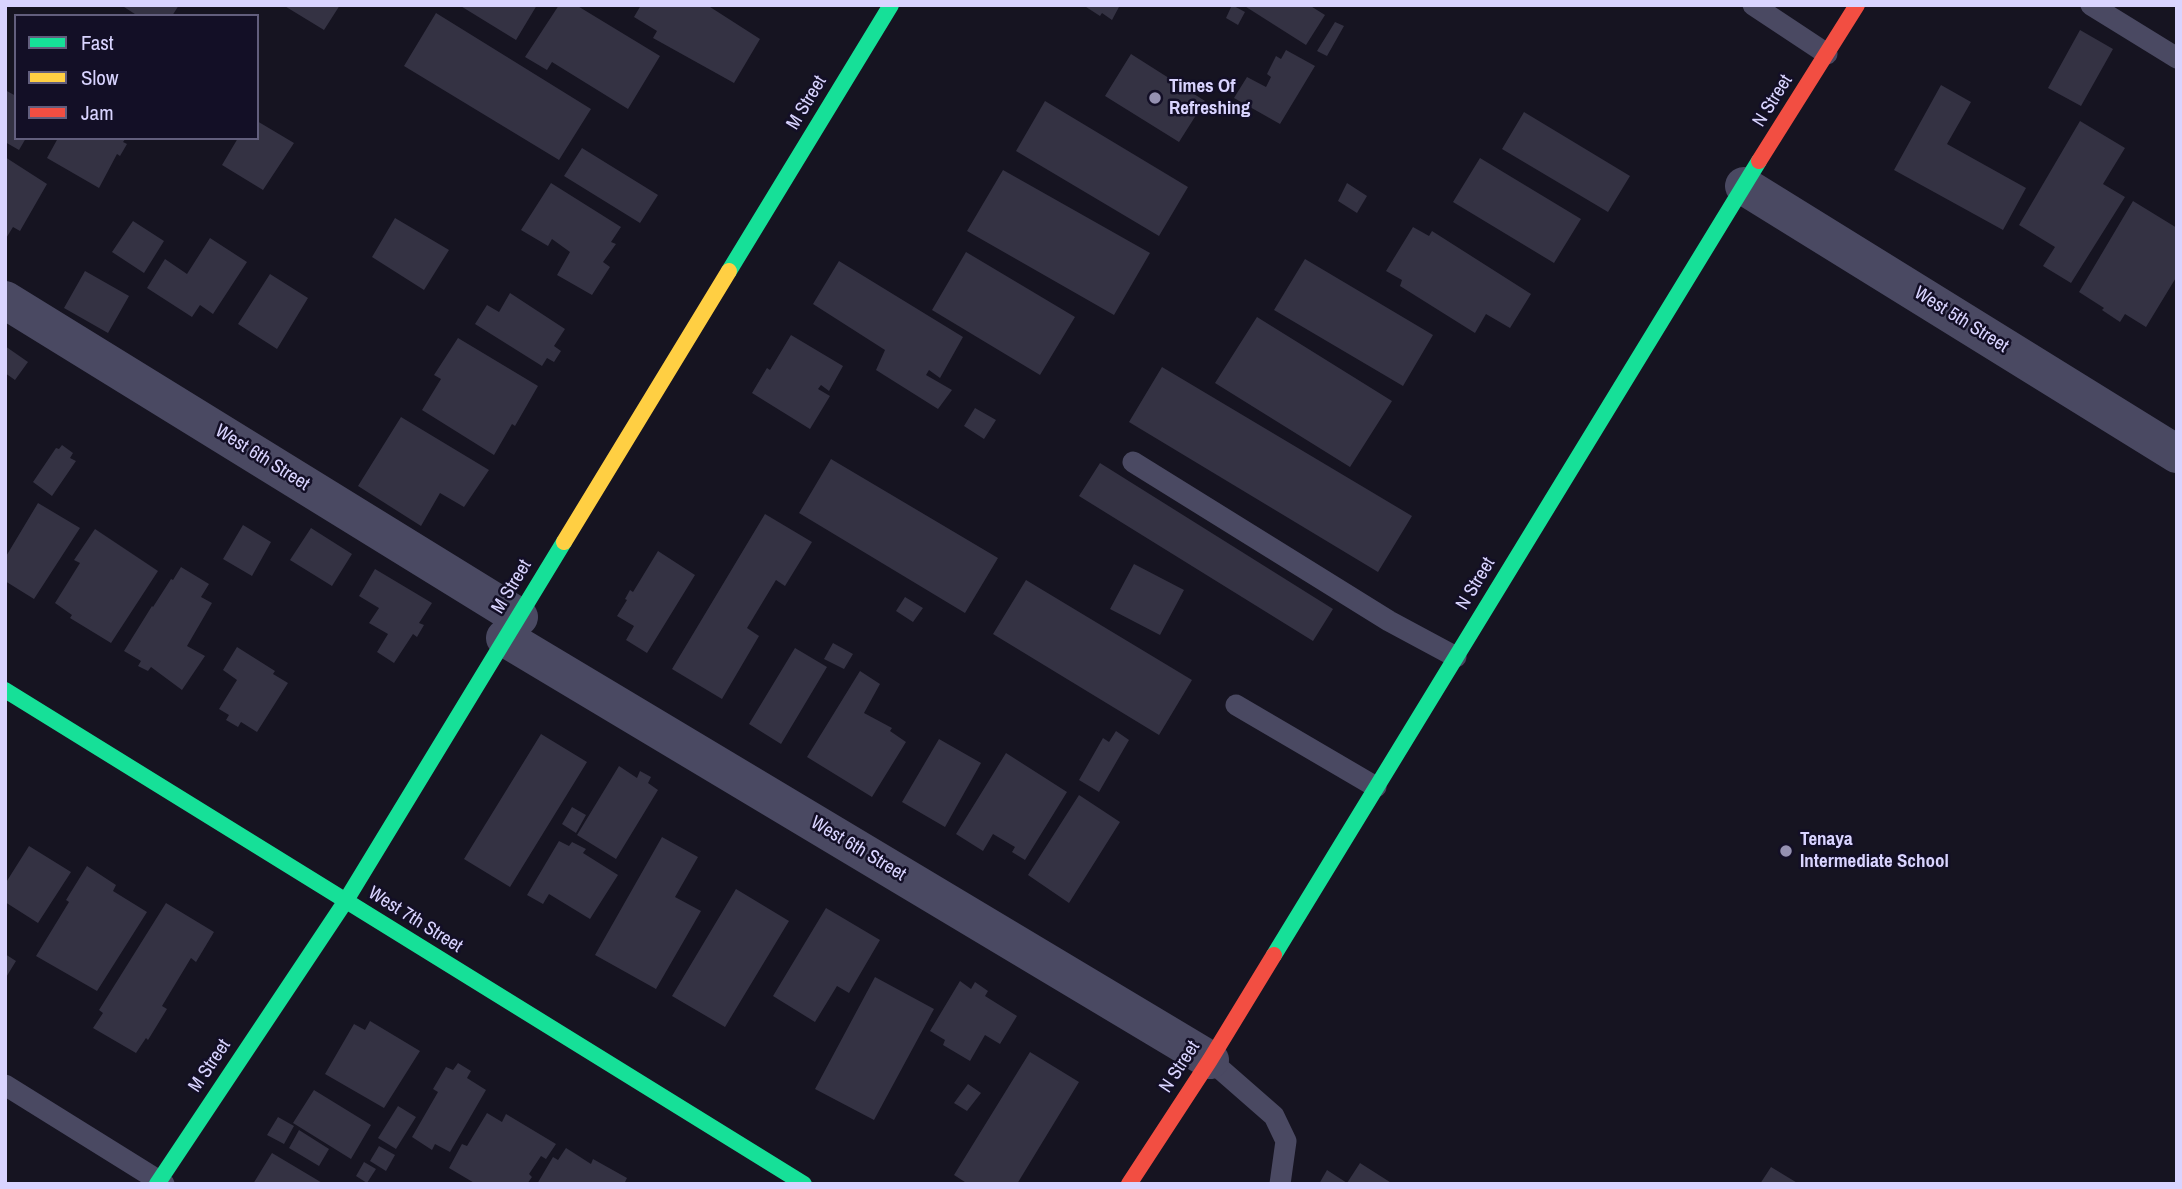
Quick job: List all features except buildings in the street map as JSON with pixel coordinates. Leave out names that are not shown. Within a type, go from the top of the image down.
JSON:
[{"type":"street","name":"M Street","points":[[160,1183],[345,902],[891,5]]},
{"type":"street","name":"N Street","points":[[1129,1184],[1210,1060],[1857,5]]},
{"type":"street","name":"West 5th Street","points":[[1744,186],[2177,454]]},
{"type":"street","name":"West 6th Street","points":[[5,300],[512,627],[1210,1060]]},
{"type":"street","name":"West 7th Street","points":[[5,690],[804,1184]]},
{"type":"lane","points":[[1754,5],[1827,54]]},
{"type":"lane","points":[[2091,5],[2177,58]]},
{"type":"lane","points":[[1133,462],[1390,621],[1456,657]]},
{"type":"lane","points":[[1236,705],[1376,787]]},
{"type":"lane","points":[[1210,1060],[1274,1116],[1286,1141],[1280,1184]]},
{"type":"lane","points":[[5,1085],[160,1183]]},
{"type":"traffic: fast","points":[[729,271],[891,5]]},
{"type":"traffic: fast","points":[[1274,955],[1759,161]]},
{"type":"traffic: fast","points":[[157,1184],[345,902],[564,542]]},
{"type":"traffic: fast","points":[[5,690],[804,1184]]},
{"type":"traffic: slow","points":[[564,542],[729,271]]},
{"type":"traffic: jam","points":[[1759,161],[1857,5]]},
{"type":"traffic: jam","points":[[1129,1184],[1274,955]]},
{"type":"place","name":"Times Of Refreshing","points":[[1155,98]]},
{"type":"place","name":"Tenaya Intermediate School","points":[[1786,851]]}]
